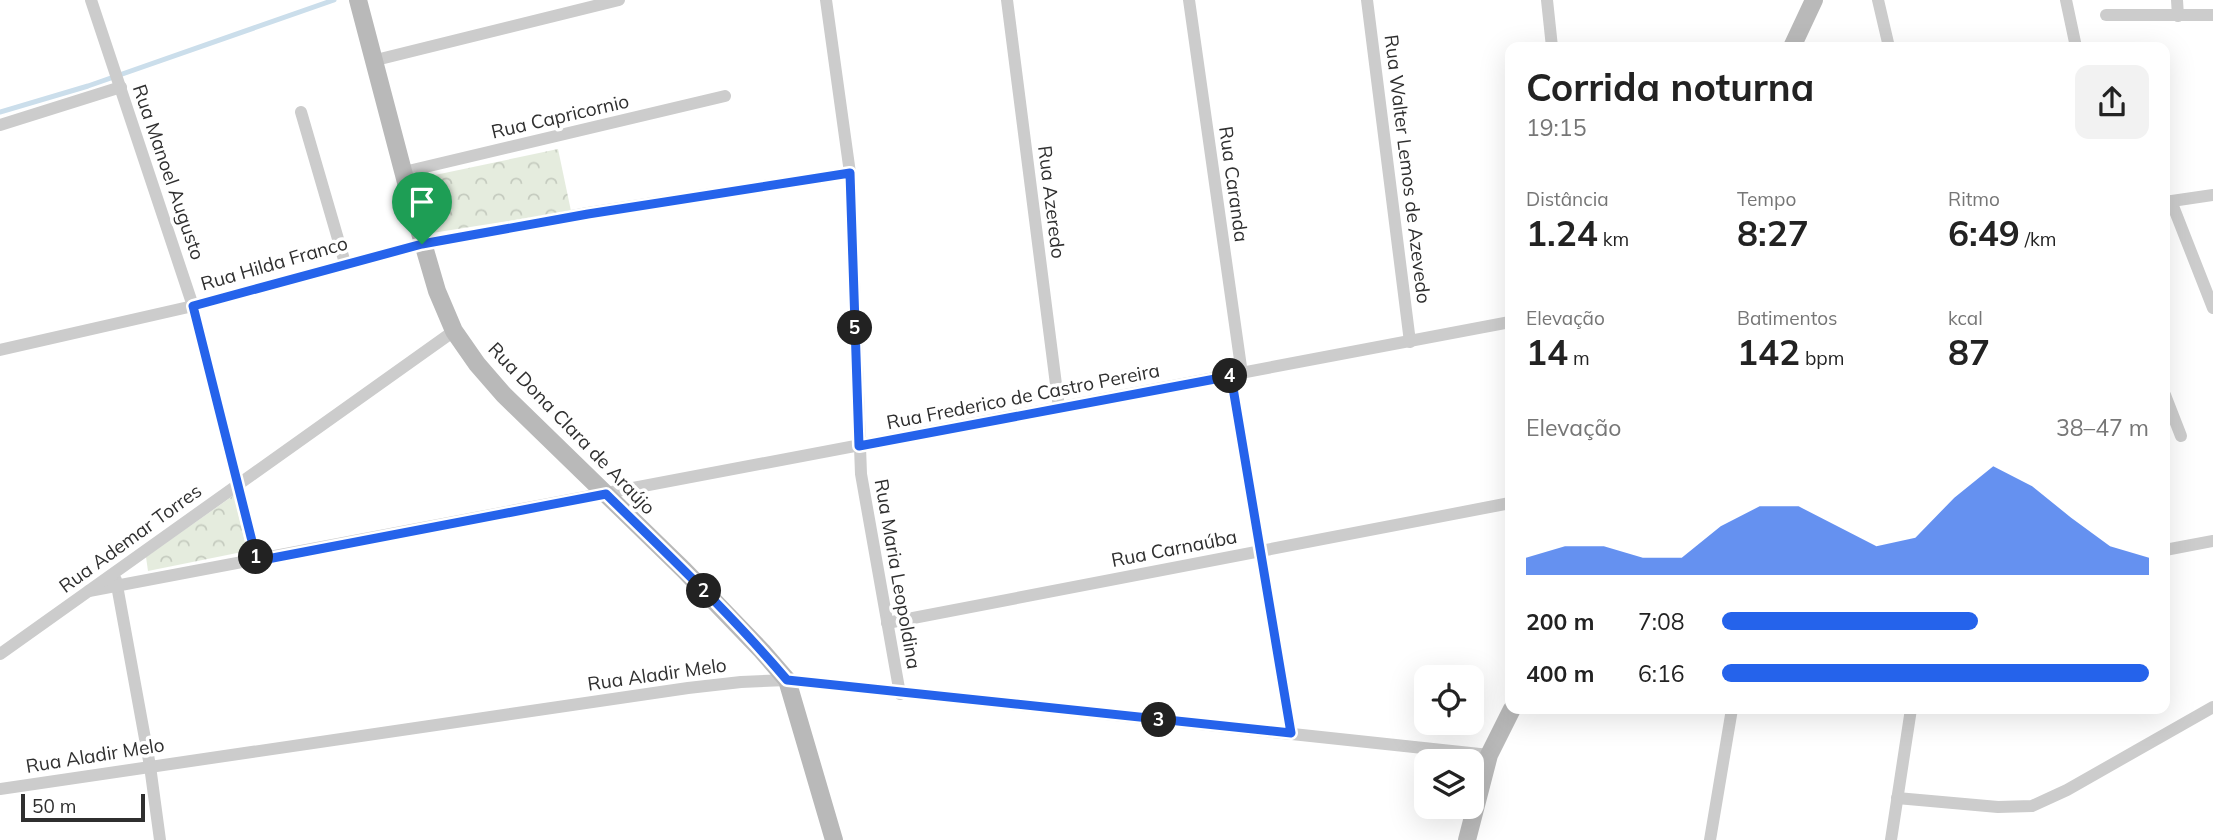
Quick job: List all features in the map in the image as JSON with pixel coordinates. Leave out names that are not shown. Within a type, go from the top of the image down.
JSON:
[{"type":"main road","name":"Rua Dona Clara de Araújo","points":[[358,0],[376,60],[422,244],[437,292],[454,331],[477,364],[504,395],[684,570],[762,650],[787,680],[834,840]]},
{"type":"main road","points":[[1794,42],[1814,0]]},
{"type":"main road","points":[[1467,840],[1489,755],[1510,714]]},
{"type":"street","name":"Rua Manoel Augusto","points":[[91,0],[193,306],[257,561]]},
{"type":"street","points":[[376,60],[619,0]]},
{"type":"street","name":"Rua Maria Leopoldina","points":[[827,0],[850,173],[861,474],[900,694]]},
{"type":"street","name":"Rua Azeredo","points":[[1007,0],[1059,408]]},
{"type":"street","name":"Rua Caranda","points":[[1189,0],[1261,551],[1291,733]]},
{"type":"street","name":"Rua Walter Lemos de Azevedo","points":[[1367,0],[1410,342]]},
{"type":"street","points":[[1546,0],[1551,42]]},
{"type":"street","points":[[1878,0],[1888,42]]},
{"type":"street","points":[[2066,0],[2075,42]]},
{"type":"street","points":[[2177,0],[2178,16]]},
{"type":"street","points":[[2106,15],[2213,15]]},
{"type":"street","points":[[0,125],[118,80]]},
{"type":"street","name":"Rua Capricornio","points":[[404,172],[725,96]]},
{"type":"street","points":[[300,112],[345,263]]},
{"type":"street","name":"Rua Hilda Franco","points":[[0,350],[193,306],[422,244],[602,211],[850,173]]},
{"type":"street","points":[[2170,201],[2213,195]]},
{"type":"street","points":[[2170,206],[2213,308]]},
{"type":"street","name":"Rua Frederico de Castro Pereira","points":[[89,592],[1505,323]]},
{"type":"street","name":"Rua Ademar Torres","points":[[0,654],[454,331]]},
{"type":"street","points":[[2170,409],[2180,436]]},
{"type":"street","name":"Rua Carnaúba","points":[[887,623],[1505,504]]},
{"type":"street","points":[[2170,549],[2213,541]]},
{"type":"street","points":[[115,573],[150,766],[160,840]]},
{"type":"street","name":"Rua Aladir Melo","points":[[0,789],[688,688],[787,680],[1489,755]]},
{"type":"street","points":[[1898,798],[1998,807],[2032,806],[2067,790],[2213,708]]},
{"type":"street","points":[[1710,840],[1731,714]]},
{"type":"street","points":[[1891,840],[1910,714]]},
{"type":"green space","points":[[558,149],[571,211],[432,233],[417,209],[416,179]]},
{"type":"green space","points":[[234,495],[247,551],[148,571],[146,557]]},
{"type":"waterway","points":[[0,112],[88,86],[334,0]]},
{"type":"route","points":[[850,173],[859,446],[1231,376],[1291,733],[900,694],[787,680],[762,650],[606,494],[257,561],[193,306],[422,244],[588,214],[850,173]]}]
